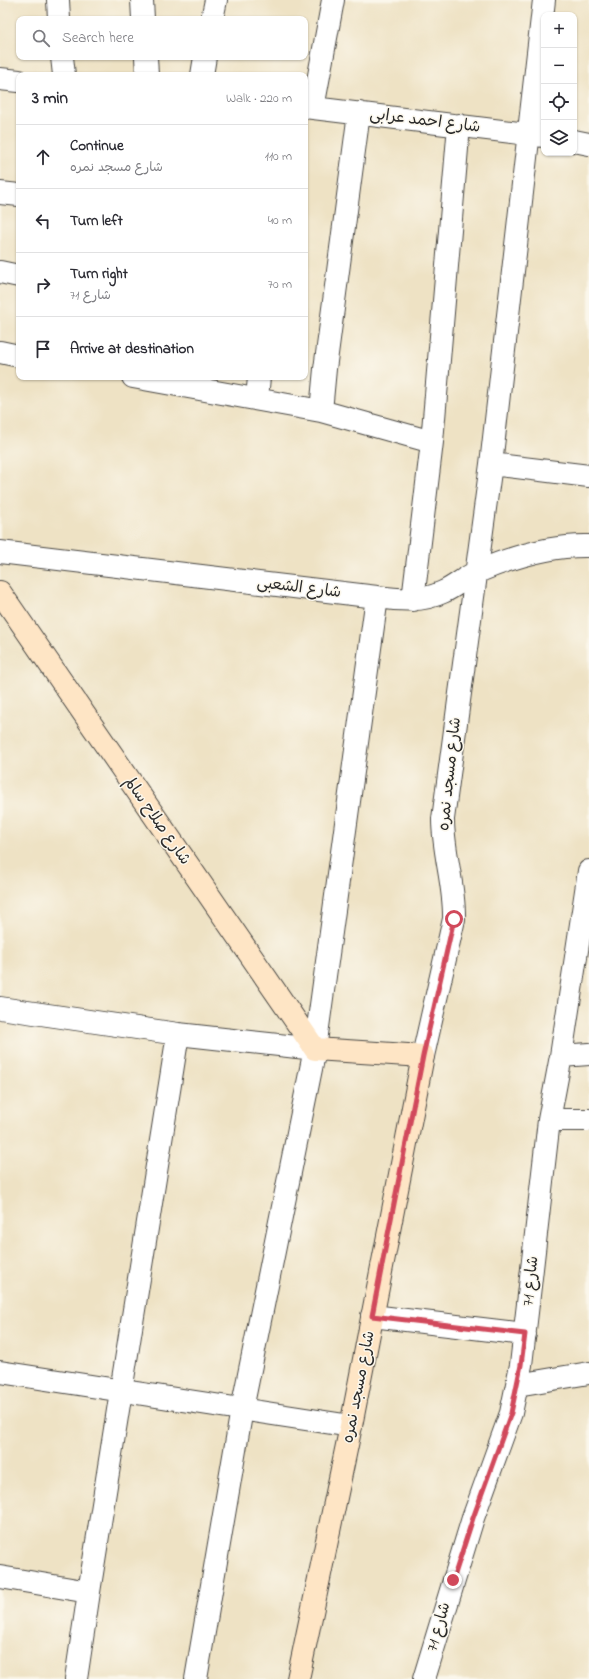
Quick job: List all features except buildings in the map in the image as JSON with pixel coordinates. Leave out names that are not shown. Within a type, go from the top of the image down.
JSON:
[{"type":"street","points":[[58,0],[59,16]]},
{"type":"street","points":[[142,0],[143,16]]},
{"type":"street","points":[[213,16],[216,0]]},
{"type":"street","points":[[309,108],[333,0]]},
{"type":"street","name":"شارع مسجد نمره","points":[[298,1679],[351,1426],[423,1056],[454,919],[455,905],[443,836],[443,818],[475,573],[536,135],[544,0]]},
{"type":"street","points":[[62,60],[64,72]]},
{"type":"street","points":[[146,60],[147,72]]},
{"type":"street","points":[[202,72],[204,60]]},
{"type":"street","points":[[0,79],[16,81]]},
{"type":"street","name":"شارع احمد عرابى","points":[[309,108],[536,135]]},
{"type":"street","points":[[321,411],[325,369],[359,113]]},
{"type":"street","points":[[412,600],[432,442],[459,125]]},
{"type":"street","points":[[577,142],[589,144]]},
{"type":"street","points":[[0,192],[16,195]]},
{"type":"street","points":[[0,272],[16,275]]},
{"type":"street","points":[[0,352],[16,355]]},
{"type":"street","points":[[149,380],[321,411],[432,442]]},
{"type":"street","points":[[257,399],[259,380]]},
{"type":"street","points":[[491,464],[589,476]]},
{"type":"street","name":"شارع الشعبى","points":[[0,552],[377,598],[412,600],[428,598],[444,592],[475,573],[509,559],[544,550],[589,546]]},
{"type":"street","name":"شارع صلاح سالم","points":[[0,592],[315,1049]]},
{"type":"street","points":[[196,1679],[242,1409],[315,1049],[377,598]]},
{"type":"street","name":"شارع 71","points":[[424,1679],[470,1525],[511,1413],[517,1385],[525,1334],[549,1120],[561,1056],[589,871]]},
{"type":"street","points":[[0,1008],[178,1034],[315,1049],[423,1056]]},
{"type":"street","points":[[76,1679],[178,1034]]},
{"type":"street","points":[[561,1056],[589,1054]]},
{"type":"street","points":[[549,1120],[589,1120]]},
{"type":"street","points":[[372,1316],[525,1334]]},
{"type":"street","points":[[0,1372],[351,1426]]},
{"type":"street","points":[[517,1385],[589,1373]]},
{"type":"street","points":[[0,1577],[89,1592]]},
{"type":"route","points":[[453,1580],[473,1518],[511,1413],[521,1365],[525,1334],[372,1316],[423,1056],[454,919]]}]
